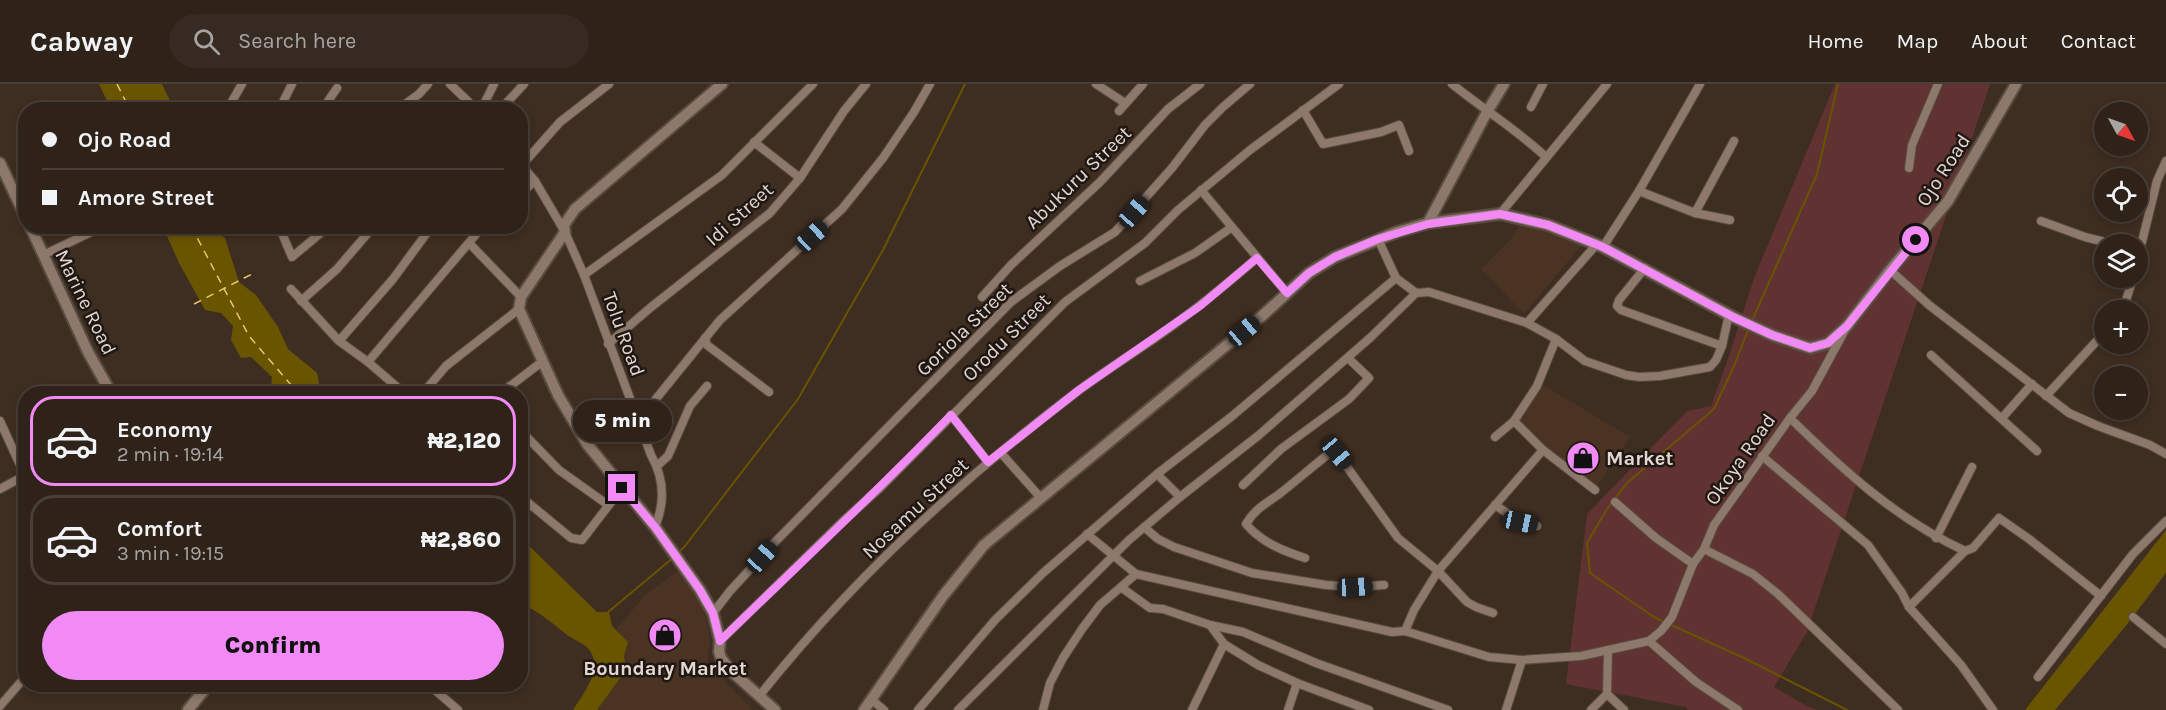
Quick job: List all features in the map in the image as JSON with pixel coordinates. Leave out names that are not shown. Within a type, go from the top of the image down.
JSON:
[{"type":"street","points":[[232,102],[242,84]]},
{"type":"street","points":[[283,102],[292,84]]},
{"type":"street","points":[[408,102],[428,84]]},
{"type":"street","points":[[450,84],[468,102]]},
{"type":"street","points":[[479,102],[494,84]]},
{"type":"street","points":[[507,102],[524,84]]},
{"type":"street","points":[[528,156],[560,122],[609,84]]},
{"type":"street","points":[[429,386],[446,366],[520,303],[565,232],[564,225],[575,209],[722,84]]},
{"type":"street","points":[[584,275],[722,175],[813,84]]},
{"type":"street","name":"Idi Street","points":[[608,344],[770,213],[800,178],[844,111],[866,84]]},
{"type":"street","points":[[638,421],[720,321],[842,208],[883,158],[930,84]]},
{"type":"street","points":[[1096,84],[1125,103]]},
{"type":"street","points":[[1119,111],[1143,84]]},
{"type":"street","name":"Abukuru Street","points":[[982,297],[1011,265],[1100,182],[1168,109],[1200,84]]},
{"type":"street","name":"Goriola Street","points":[[713,613],[777,540],[1011,302],[1060,266],[1115,232],[1172,168],[1205,125],[1250,84]]},
{"type":"street","name":"Orodu Street","points":[[720,641],[880,488],[1065,302],[1145,243],[1201,190],[1250,150],[1339,84]]},
{"type":"street","points":[[1452,84],[1487,112],[1509,125],[1546,157]]},
{"type":"street","points":[[1428,224],[1504,84]]},
{"type":"street","points":[[1531,107],[1544,84]]},
{"type":"street","points":[[864,710],[962,570],[984,545],[1040,497],[1309,273],[1335,257],[1378,239],[1428,224],[1500,214],[1608,84]]},
{"type":"street","points":[[1527,323],[1600,245],[1638,191],[1700,84]]},
{"type":"street","points":[[1909,168],[1912,145],[1938,84]]},
{"type":"street","name":"Ojo Road","points":[[1500,214],[1548,225],[1600,245],[1731,316],[1772,335],[1810,348],[1828,343],[1847,326],[1948,201],[2016,84]]},
{"type":"street","points":[[327,102],[337,88]]},
{"type":"street","points":[[1303,110],[1323,144],[1381,132],[1399,125],[1409,152]]},
{"type":"street","points":[[1695,213],[1734,141]]},
{"type":"street","points":[[754,142],[800,178]]},
{"type":"street","points":[[2143,234],[2157,181],[2166,161]]},
{"type":"street","points":[[0,163],[18,193]]},
{"type":"street","name":"Tolu Road","points":[[528,172],[536,181],[565,232],[584,275],[608,344],[657,466],[663,489],[661,513],[655,527]]},
{"type":"street","points":[[528,188],[536,181]]},
{"type":"street","points":[[1201,190],[1287,293]]},
{"type":"street","points":[[1638,191],[1695,213],[1730,220]]},
{"type":"street","points":[[2041,221],[2094,239]]},
{"type":"street","points":[[1140,281],[1195,253],[1232,227]]},
{"type":"street","name":"Marine Road","points":[[34,234],[88,352],[107,386]]},
{"type":"street","points":[[43,255],[87,234]]},
{"type":"street","points":[[282,234],[292,257],[319,234]]},
{"type":"street","points":[[301,302],[337,269],[367,234]]},
{"type":"street","points":[[339,341],[393,279],[426,234]]},
{"type":"street","points":[[368,362],[477,234]]},
{"type":"street","points":[[1378,239],[1396,278],[1416,293]]},
{"type":"street","points":[[470,244],[520,303],[558,394],[587,444],[655,527],[687,571],[713,613],[720,641],[721,658],[730,670],[775,710]]},
{"type":"street","name":"Nosamu Street","points":[[760,695],[856,586],[988,462],[1079,390],[1200,306],[1257,258]]},
{"type":"street","points":[[1645,268],[1619,300],[1617,306],[1621,310],[1722,346]]},
{"type":"street","points":[[1890,270],[1929,305],[2069,413],[2150,445],[2166,454]]},
{"type":"street","points":[[918,710],[995,620],[1043,573],[1157,474],[1232,417],[1267,384],[1396,278]]},
{"type":"street","points":[[291,289],[339,341],[396,386]]},
{"type":"street","points":[[958,710],[1144,527],[1259,435],[1348,358],[1416,293],[1429,292],[1527,323],[1556,339],[1586,362],[1639,377],[1660,376],[1710,367],[1722,346],[1731,316]]},
{"type":"street","name":"Okoya Road","points":[[1648,641],[1661,631],[1672,617],[1693,564],[1704,549],[1714,525],[1762,456],[1812,391],[1847,326]]},
{"type":"street","points":[[705,338],[707,345],[769,392]]},
{"type":"street","points":[[1495,437],[1514,421],[1537,386],[1556,339]]},
{"type":"street","points":[[2046,396],[2094,344]]},
{"type":"street","points":[[1931,356],[2037,451]]},
{"type":"street","points":[[1243,485],[1281,449],[1349,399],[1369,378],[1348,358]]},
{"type":"street","points":[[510,386],[543,362]]},
{"type":"street","points":[[2002,418],[2032,384]]},
{"type":"street","points":[[657,466],[668,456],[690,406],[707,386]]},
{"type":"street","points":[[951,415],[988,462]]},
{"type":"street","points":[[1790,418],[1866,490],[1936,538],[1965,551]]},
{"type":"street","points":[[0,421],[18,461]]},
{"type":"street","points":[[1514,421],[1543,450],[1595,490]]},
{"type":"street","points":[[528,438],[559,470],[608,505]]},
{"type":"street","points":[[1405,632],[1414,610],[1438,571],[1543,450]]},
{"type":"street","points":[[1305,558],[1279,550],[1258,536],[1246,524],[1254,512],[1331,452],[1337,453],[1398,538],[1438,571],[1467,602],[1476,608],[1493,613]]},
{"type":"street","points":[[1001,453],[1040,497]]},
{"type":"street","points":[[1762,456],[1869,545],[1909,607],[1960,665],[1992,710]]},
{"type":"street","points":[[1936,538],[1972,467]]},
{"type":"street","points":[[1157,474],[1180,497]]},
{"type":"street","points":[[0,489],[18,480]]},
{"type":"street","points":[[528,503],[571,538],[582,540],[622,488]]},
{"type":"street","points":[[1615,502],[1656,538],[1693,564]]},
{"type":"street","points":[[1495,505],[1520,522],[1537,526]]},
{"type":"street","points":[[1909,607],[1965,551],[1973,548],[1999,518],[2101,596]]},
{"type":"street","points":[[2038,677],[2133,554],[2166,521]]},
{"type":"street","points":[[1144,527],[1158,539],[1174,548],[1252,573],[1326,585],[1355,587],[1384,585]]},
{"type":"street","points":[[1087,534],[1136,574],[1392,632],[1405,632],[1490,657],[1522,660],[1581,656],[1648,641],[1696,682],[1738,710]]},
{"type":"street","points":[[1704,549],[1753,574],[1778,594],[1898,710]]},
{"type":"street","points":[[1043,710],[1050,683],[1063,658],[1100,605],[1136,574]]},
{"type":"street","points":[[1122,588],[1150,608],[1163,609],[1209,625],[1243,632],[1316,663],[1448,710]]},
{"type":"street","points":[[2133,617],[2166,644]]},
{"type":"street","points":[[1209,625],[1224,644],[1258,665],[1369,710]]},
{"type":"street","points":[[1192,710],[1224,644]]},
{"type":"street","points":[[1591,710],[1607,694],[1608,650]]},
{"type":"street","points":[[1506,710],[1522,660]]},
{"type":"street","points":[[1288,710],[1297,682]]},
{"type":"street","points":[[0,706],[18,685]]},
{"type":"street","points":[[188,710],[203,692]]},
{"type":"street","points":[[437,692],[458,710]]},
{"type":"street","points":[[1607,694],[1624,710]]},
{"type":"street","points":[[872,700],[884,710]]},
{"type":"shaded area","points":[[99,84],[162,84],[171,102],[108,102]]},
{"type":"shaded area","points":[[1835,84],[1990,84],[1807,632],[1774,687],[1817,710],[1688,710],[1686,707],[1566,684],[1587,514],[1687,411],[1711,406],[1754,278]]},
{"type":"shaded area","points":[[1519,226],[1550,232],[1582,245],[1524,314],[1481,269],[1510,240]]},
{"type":"shaded area","points":[[166,234],[219,234],[225,238],[239,282],[256,295],[278,327],[288,349],[317,373],[320,386],[271,386],[272,377],[251,357],[241,358],[231,340],[233,326],[221,313],[205,310]]},
{"type":"shaded area","name":"Market","points":[[1537,381],[1630,437],[1592,493],[1510,424]]},
{"type":"shaded area","points":[[2166,530],[2166,573],[2125,627],[2055,710],[2025,710]]},
{"type":"shaded area","points":[[528,545],[597,612],[609,612],[612,626],[628,642],[624,656],[626,670],[597,710],[573,710],[593,674],[593,658],[590,651],[528,607]]},
{"type":"shaded area","name":"Boundary Market","points":[[681,569],[702,604],[710,640],[707,663],[753,710],[597,710],[626,670],[624,656],[628,642],[616,630],[645,595]]},
{"type":"waterway","points":[[678,553],[798,399],[883,250],[965,84]]},
{"type":"waterway","points":[[1751,323],[1817,174],[1838,84]]},
{"type":"waterway","points":[[1664,622],[1590,573],[1587,543],[1607,509],[1627,483],[1714,409],[1749,328]]},
{"type":"waterway","points":[[607,613],[674,557]]},
{"type":"waterway","points":[[1669,624],[1744,658],[1847,710]]},
{"type":"ferry route","points":[[117,84],[126,102]]},
{"type":"ferry route","points":[[195,234],[249,336],[292,386]]},
{"type":"ferry route","points":[[194,304],[252,274]]},
{"type":"place","name":"Market","points":[[1583,458]]},
{"type":"place","name":"Boundary Market","points":[[665,635]]},
{"type":"route","points":[[622,488],[655,527],[700,590],[713,613],[720,641],[880,488],[951,415],[988,462],[1079,390],[1200,306],[1257,258],[1287,293],[1309,273],[1335,257],[1378,239],[1445,220],[1500,214],[1548,225],[1603,247],[1733,317],[1772,335],[1810,348],[1828,343],[1847,326],[1916,240]]}]
